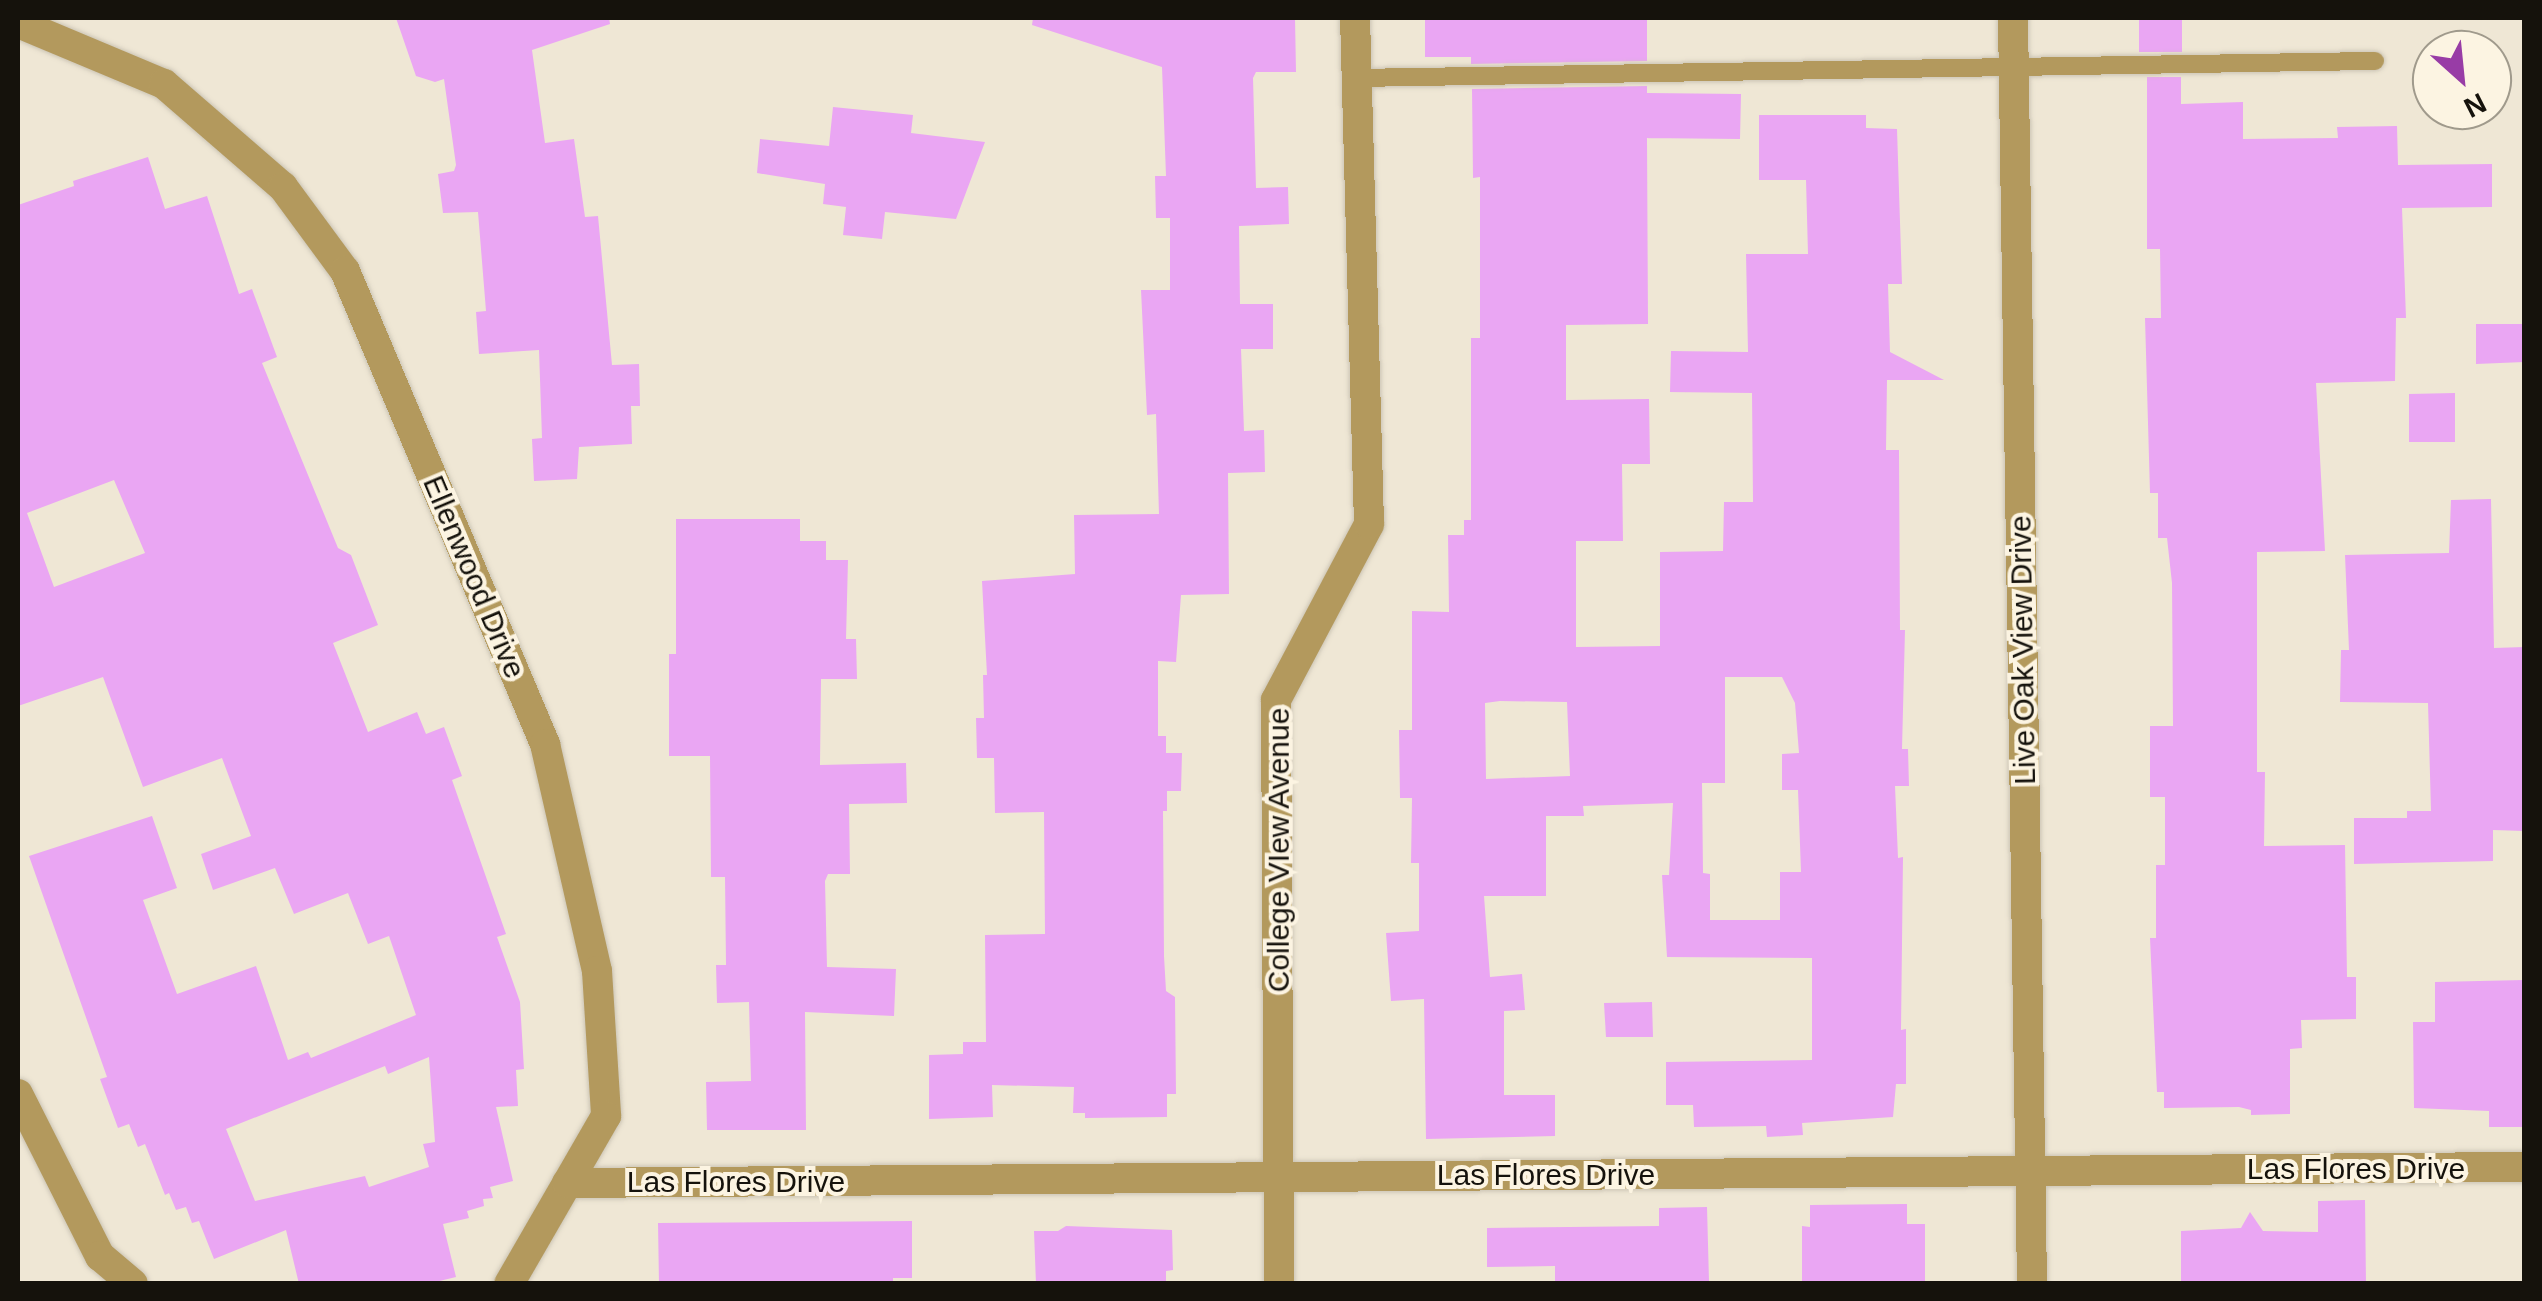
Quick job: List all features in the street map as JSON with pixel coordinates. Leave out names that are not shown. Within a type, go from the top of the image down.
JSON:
[{"type":"street","name":"College VIew Avenue","points":[[1279,1284],[1276,700],[1368,524],[1354,18]]},
{"type":"street","name":"Live Oak View Drive","points":[[2013,18],[2032,1284]]},
{"type":"street","name":"Ellenwood Drive","points":[[18,23],[164,84],[225,131],[284,187],[344,271],[545,744],[597,972],[606,1116],[510,1284]]},
{"type":"street","points":[[18,1094],[100,1256],[133,1284]]},
{"type":"street","name":"Las Flores Drive","points":[[567,1184],[2524,1167]]},
{"type":"lane","points":[[1356,78],[2375,61]]},
{"type":"building","points":[[396,18],[609,18],[610,24],[532,50],[545,143],[574,139],[585,217],[598,216],[612,365],[639,364],[640,406],[631,406],[632,444],[579,447],[577,479],[534,481],[532,439],[542,438],[539,350],[479,354],[476,312],[486,311],[478,212],[443,213],[438,174],[454,171],[456,165],[444,79],[435,82],[416,76]]},
{"type":"building","points":[[1033,18],[1295,18],[1296,72],[1256,72],[1253,78],[1256,188],[1288,187],[1289,224],[1239,226],[1240,304],[1273,304],[1273,349],[1241,349],[1244,431],[1264,430],[1265,472],[1228,473],[1229,594],[1181,595],[1176,662],[1158,661],[1158,736],[1166,736],[1166,753],[1182,753],[1181,791],[1167,791],[1167,811],[1163,811],[1166,991],[1175,997],[1176,1094],[1167,1094],[1167,1117],[1085,1118],[1085,1113],[1073,1113],[1074,1087],[992,1085],[993,1117],[929,1119],[929,1055],[963,1054],[963,1042],[986,1042],[985,935],[1045,934],[1044,812],[995,813],[994,758],[977,758],[976,718],[984,718],[983,675],[987,675],[982,581],[1075,574],[1074,515],[1159,514],[1156,414],[1147,415],[1141,290],[1170,290],[1170,218],[1156,218],[1155,176],[1166,176],[1162,67],[1032,25]]},
{"type":"building","points":[[1425,18],[1647,18],[1647,61],[1471,64],[1471,57],[1425,57]]},
{"type":"building","points":[[2139,18],[2182,18],[2182,52],[2139,52]]},
{"type":"building","points":[[2147,77],[2181,77],[2181,104],[2243,102],[2243,139],[2338,138],[2337,127],[2397,126],[2398,165],[2492,164],[2492,207],[2402,208],[2406,318],[2396,318],[2395,381],[2316,383],[2325,551],[2257,552],[2257,772],[2265,772],[2264,846],[2345,845],[2347,977],[2356,977],[2356,1019],[2301,1020],[2302,1048],[2290,1049],[2290,1114],[2251,1115],[2251,1110],[2239,1107],[2164,1108],[2164,1092],[2157,1092],[2150,938],[2156,938],[2156,865],[2165,865],[2165,797],[2150,797],[2150,726],[2173,726],[2172,583],[2167,538],[2158,538],[2158,493],[2150,493],[2145,318],[2161,318],[2160,249],[2147,249]]},
{"type":"building","points":[[1647,86],[1647,93],[1741,94],[1740,139],[1647,138],[1648,324],[1566,325],[1566,400],[1649,399],[1650,464],[1622,464],[1623,541],[1576,541],[1576,647],[1660,646],[1660,552],[1723,551],[1724,502],[1753,502],[1752,393],[1670,392],[1671,351],[1748,352],[1746,254],[1808,254],[1806,180],[1759,180],[1759,115],[1866,115],[1866,128],[1897,129],[1902,284],[1888,284],[1890,352],[1944,380],[1887,380],[1886,450],[1899,450],[1900,630],[1905,630],[1902,749],[1908,749],[1909,786],[1895,786],[1898,858],[1903,857],[1901,1030],[1906,1029],[1906,1084],[1896,1084],[1893,1117],[1802,1123],[1803,1135],[1767,1137],[1766,1126],[1694,1127],[1693,1105],[1666,1105],[1666,1062],[1812,1060],[1812,958],[1667,957],[1662,875],[1669,875],[1673,803],[1583,806],[1584,816],[1546,816],[1546,896],[1484,896],[1490,977],[1522,974],[1525,1010],[1504,1011],[1504,1095],[1555,1095],[1555,1136],[1426,1139],[1424,999],[1391,1001],[1386,933],[1419,931],[1419,863],[1411,863],[1412,798],[1400,798],[1399,730],[1412,730],[1412,611],[1449,612],[1448,535],[1464,535],[1464,520],[1471,520],[1471,338],[1480,338],[1480,177],[1473,178],[1472,89]],"holes":[[[1725,677],[1782,677],[1795,703],[1799,753],[1782,754],[1782,790],[1798,790],[1801,872],[1780,872],[1780,920],[1710,920],[1710,874],[1703,873],[1702,783],[1725,783]],[[1567,702],[1570,776],[1486,779],[1485,703]]]},
{"type":"building","points":[[833,107],[913,115],[911,133],[985,142],[956,219],[885,212],[882,239],[843,235],[846,207],[823,204],[825,184],[757,173],[760,139],[829,146]]},
{"type":"building","points":[[148,157],[165,209],[207,196],[239,294],[252,289],[277,357],[262,363],[338,548],[351,555],[378,625],[333,643],[368,732],[417,712],[426,734],[444,727],[462,776],[452,780],[506,934],[497,937],[520,1002],[524,1069],[516,1070],[518,1106],[496,1107],[513,1181],[490,1187],[493,1198],[483,1199],[484,1206],[467,1211],[469,1218],[443,1224],[456,1277],[427,1284],[299,1284],[286,1230],[214,1259],[199,1221],[192,1223],[186,1207],[176,1210],[169,1193],[165,1195],[145,1144],[138,1147],[129,1124],[118,1128],[100,1079],[107,1077],[29,856],[152,816],[177,888],[143,900],[177,994],[256,966],[288,1060],[308,1052],[311,1058],[416,1015],[389,936],[368,944],[348,893],[294,914],[275,868],[213,890],[201,854],[251,836],[222,758],[143,787],[103,677],[18,706],[18,205],[74,186],[73,181]],"holes":[[[114,480],[145,553],[54,587],[27,513]],[[429,1057],[435,1142],[423,1144],[429,1167],[369,1187],[365,1176],[255,1201],[226,1129],[385,1066],[388,1074]]]},
{"type":"building","points":[[2476,324],[2524,324],[2524,362],[2476,364]]},
{"type":"building","points":[[2455,393],[2455,442],[2409,442],[2409,394]]},
{"type":"building","points":[[2491,499],[2494,648],[2524,647],[2524,831],[2493,830],[2493,861],[2354,864],[2354,818],[2407,818],[2407,811],[2431,811],[2428,703],[2340,702],[2341,650],[2349,650],[2345,555],[2449,553],[2451,500]]},
{"type":"building","points":[[676,519],[800,519],[800,541],[826,541],[826,560],[848,560],[846,639],[856,639],[857,679],[821,679],[820,765],[906,763],[907,803],[849,804],[850,874],[828,874],[825,881],[827,967],[896,969],[894,1016],[805,1012],[806,1130],[707,1130],[706,1082],[751,1081],[749,1002],[717,1003],[716,965],[726,965],[725,877],[711,877],[710,756],[669,756],[669,654],[676,654]]},
{"type":"building","points":[[2524,980],[2524,1127],[2489,1127],[2489,1111],[2414,1108],[2413,1022],[2435,1022],[2435,982]]},
{"type":"building","points":[[1652,1002],[1653,1037],[1606,1037],[1604,1003]]},
{"type":"building","points":[[2365,1200],[2366,1284],[2181,1284],[2181,1231],[2241,1228],[2250,1212],[2263,1231],[2318,1232],[2318,1201]]},
{"type":"building","points":[[1907,1204],[1907,1224],[1925,1224],[1925,1284],[1802,1284],[1802,1226],[1810,1227],[1810,1205]]},
{"type":"building","points":[[1707,1207],[1709,1281],[1555,1284],[1555,1266],[1487,1267],[1487,1228],[1659,1226],[1659,1208]]},
{"type":"building","points":[[912,1221],[912,1278],[893,1278],[893,1284],[659,1284],[658,1223]]},
{"type":"building","points":[[1066,1226],[1172,1230],[1173,1270],[1166,1271],[1166,1284],[1036,1284],[1034,1231],[1058,1231]]}]
